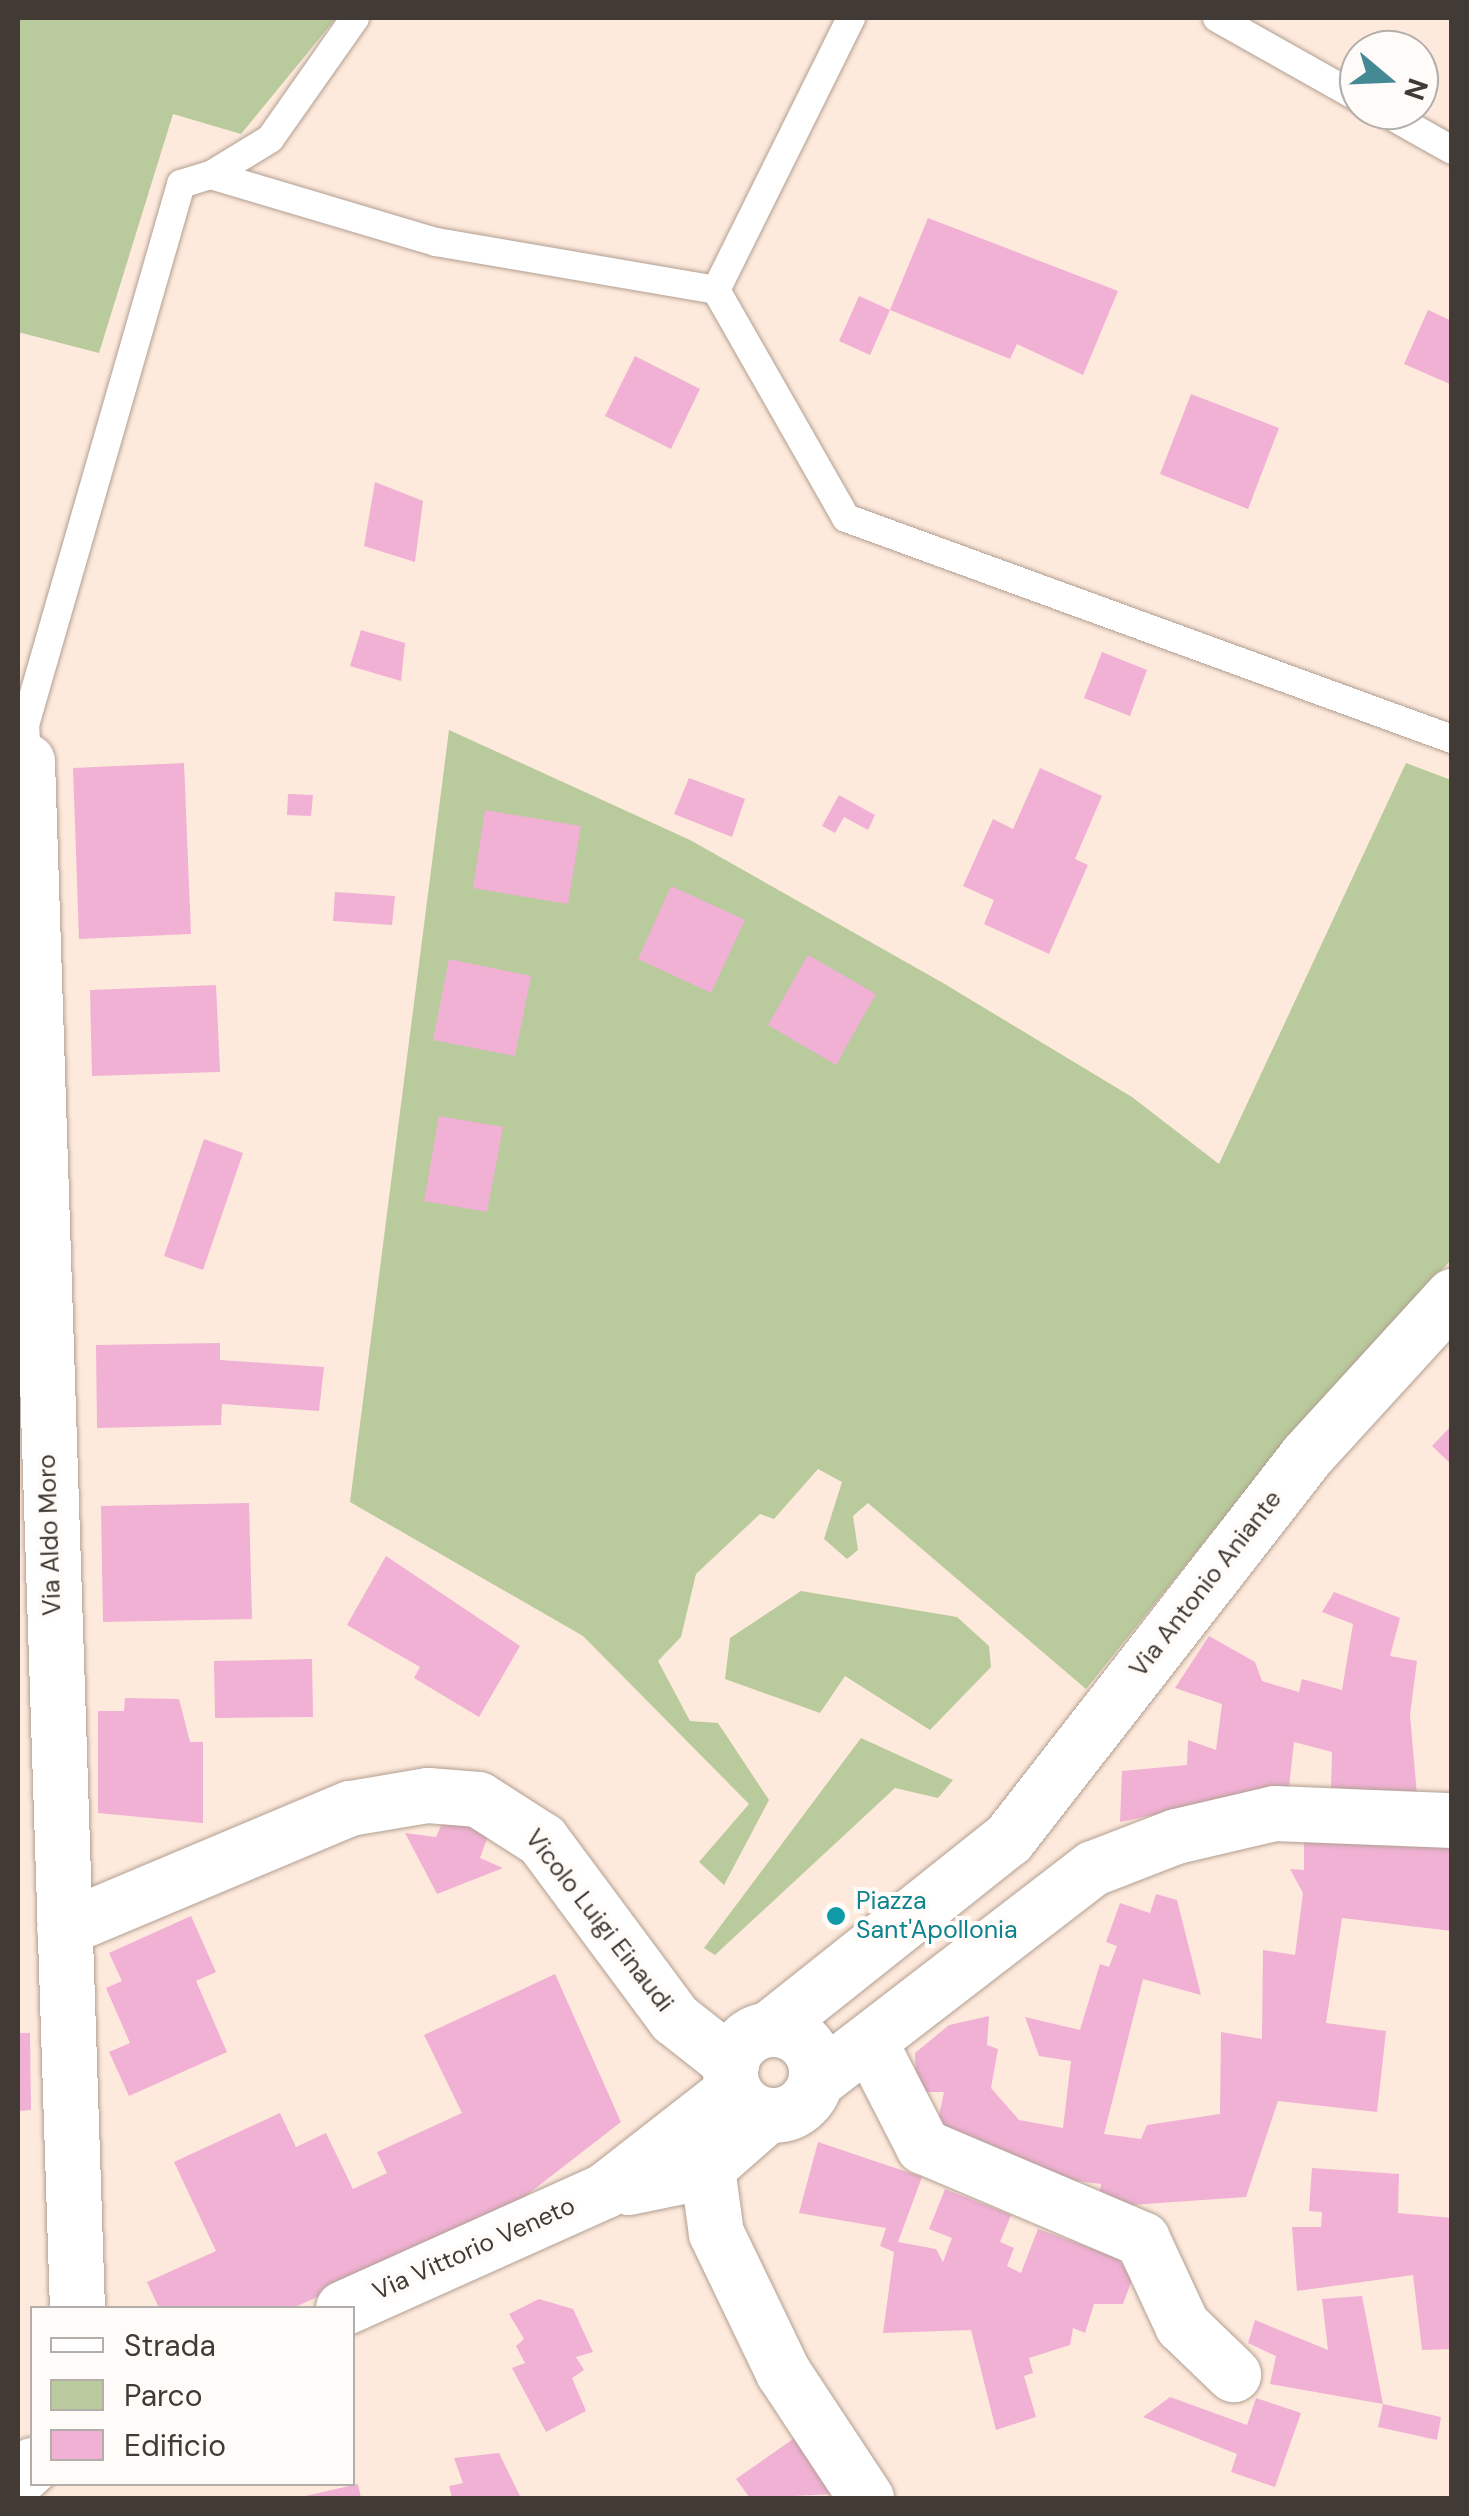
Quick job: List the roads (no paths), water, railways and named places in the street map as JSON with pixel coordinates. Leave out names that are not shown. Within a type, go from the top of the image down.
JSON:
[{"type":"street","name":"Via Aldo Moro","points":[[27,761],[27,1144],[33,1493],[64,1928],[77,2306]]},
{"type":"street","name":"Via Antonio Aniante","points":[[968,1876],[1008,1839],[1306,1456],[1443,1322]]},
{"type":"street","name":"Vicolo Luigi Einaudi","points":[[64,1928],[350,1808],[428,1795],[478,1799],[542,1840],[735,2105],[804,2040],[816,2072]]},
{"type":"street","points":[[816,2072],[870,2044],[1093,1868],[1176,1836],[1274,1813],[1452,1820]]},
{"type":"street","points":[[1008,1839],[1057,1870],[1093,1868]]},
{"type":"street","points":[[735,2105],[798,2108],[816,2072],[968,1876]]},
{"type":"street","points":[[866,2498],[783,2372],[738,2271],[716,2233],[735,2105],[968,1876]]},
{"type":"street","points":[[870,2044],[923,2146],[1142,2239],[1182,2326],[1233,2374]]},
{"type":"street","name":"Via Vittorio Veneto","points":[[347,2306],[606,2190],[735,2105]]},
{"type":"lane","points":[[27,761],[25,725],[166,219],[181,184],[211,175],[270,139],[355,18]]},
{"type":"lane","points":[[716,290],[852,18]]},
{"type":"lane","points":[[1217,18],[1339,87]]},
{"type":"lane","points":[[1416,130],[1452,150]]},
{"type":"lane","points":[[211,175],[436,242],[716,290]]},
{"type":"lane","points":[[716,290],[846,518],[1452,740]]},
{"type":"place","name":"Piazza Sant'Apollonia","points":[[836,1916]]}]
